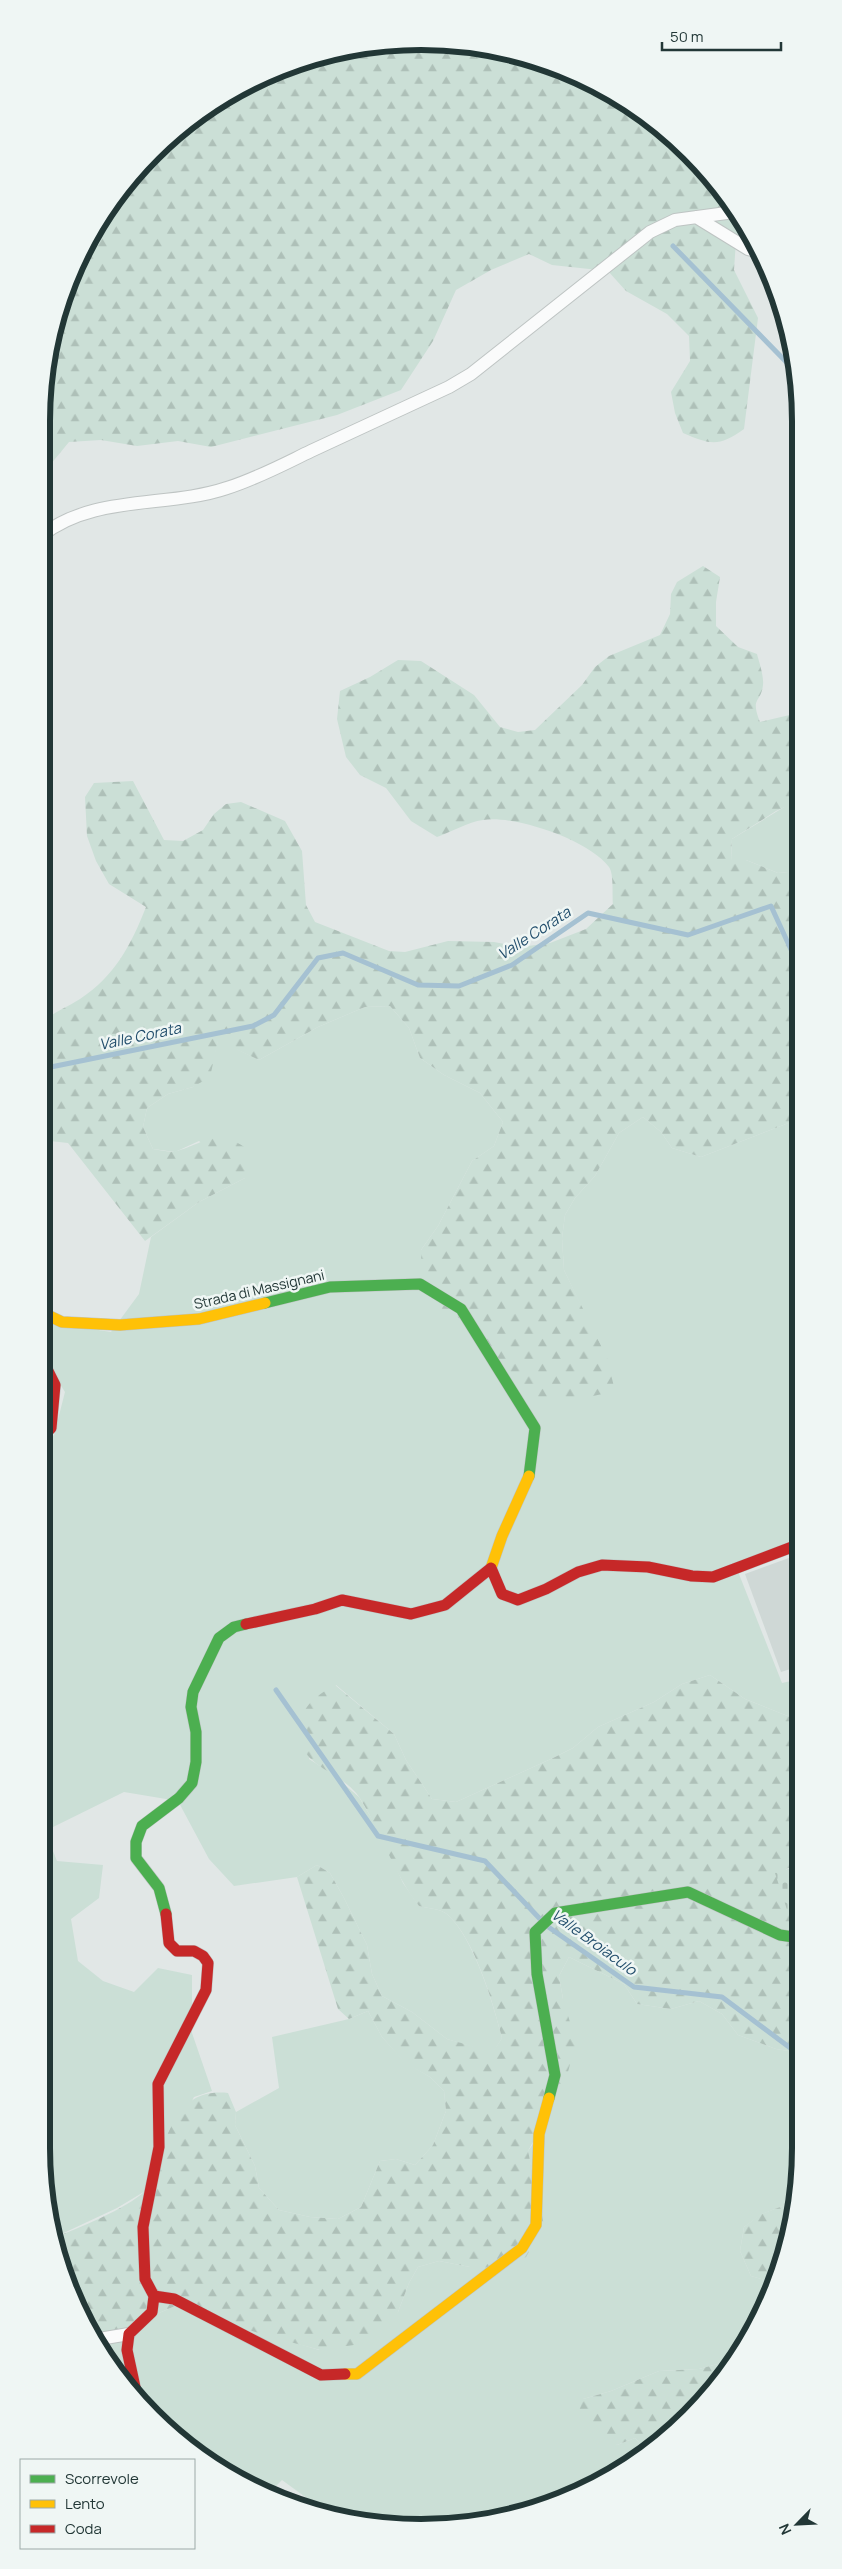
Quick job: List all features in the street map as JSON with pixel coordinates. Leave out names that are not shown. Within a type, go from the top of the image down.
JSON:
[{"type":"street","points":[[50,531],[64,522],[94,511],[197,495],[228,488],[449,387],[492,358],[625,249],[650,232],[675,220],[727,213]]},
{"type":"street","points":[[696,217],[749,248]]},
{"type":"street","name":"Strada di Massignani","points":[[50,1316],[62,1322],[120,1325],[199,1319],[330,1287],[420,1284],[461,1310],[534,1428],[531,1472],[502,1536],[490,1568]]},
{"type":"street","points":[[50,1375],[55,1385],[50,1428]]},
{"type":"street","points":[[103,2338],[129,2334],[152,2312],[154,2296],[145,2279],[143,2228],[159,2147],[158,2084],[188,2031],[206,1990],[208,1963],[203,1956],[194,1951],[177,1951],[169,1943],[166,1902],[154,1878],[136,1858],[136,1842],[142,1826],[179,1798],[192,1783],[196,1762],[196,1732],[191,1707],[193,1692],[219,1638],[234,1627],[315,1609],[342,1600],[411,1614],[445,1605],[490,1568],[502,1594],[518,1600],[546,1589],[578,1572],[602,1565],[648,1567],[692,1576],[713,1577],[792,1547]]},
{"type":"street","points":[[154,2296],[174,2299],[321,2374],[357,2374],[522,2248],[536,2224],[539,2134],[555,2075],[537,1974],[536,1931],[555,1913],[688,1892],[780,1934],[792,1936]]},
{"type":"street","points":[[129,2334],[127,2350],[134,2383]]},
{"type":"shaded area","points":[[792,1557],[792,1669],[781,1672],[745,1574]]},
{"type":"green space","points":[[421,50],[469,53],[493,57],[563,78],[585,88],[627,113],[666,142],[700,176],[742,236],[736,241],[734,270],[758,318],[744,429],[728,439],[708,442],[683,433],[675,413],[671,392],[690,361],[689,336],[667,314],[626,291],[608,271],[552,265],[529,254],[491,270],[456,290],[433,341],[401,390],[337,415],[211,447],[178,441],[137,446],[101,440],[69,442],[50,465],[51,397],[57,349],[78,279],[100,235],[142,176],[176,142],[215,113],[257,88],[302,70],[349,57],[373,53]]},
{"type":"green space","points":[[703,566],[720,577],[716,602],[716,626],[738,647],[757,654],[763,681],[762,691],[756,704],[760,722],[792,714],[792,804],[776,811],[732,839],[731,860],[746,860],[778,873],[792,872],[792,1122],[701,1157],[672,1148],[661,1132],[643,1117],[619,1133],[595,1176],[575,1198],[565,1215],[562,1238],[564,1270],[607,1358],[615,1391],[572,1399],[546,1399],[504,1389],[463,1320],[436,1306],[422,1286],[421,1250],[438,1226],[472,1161],[494,1146],[503,1122],[480,1093],[444,1075],[420,1058],[409,1028],[390,1006],[365,1007],[318,1027],[259,1060],[218,1041],[210,1077],[193,1087],[168,1094],[147,1108],[143,1127],[153,1149],[174,1152],[206,1140],[221,1137],[238,1143],[250,1151],[245,1178],[199,1202],[145,1241],[68,1143],[50,1141],[50,1017],[92,990],[112,970],[128,947],[146,907],[109,884],[96,861],[87,836],[85,797],[94,783],[133,781],[164,840],[183,841],[203,830],[214,814],[226,804],[241,802],[285,821],[302,851],[306,905],[315,922],[389,951],[405,952],[448,941],[494,942],[521,947],[550,943],[586,929],[613,904],[612,879],[609,867],[599,857],[569,839],[513,821],[497,819],[477,821],[437,837],[411,821],[386,788],[360,775],[346,757],[337,719],[340,691],[370,677],[398,660],[421,661],[474,695],[500,727],[518,732],[535,730],[582,685],[595,667],[609,656],[660,635],[670,614],[671,594],[677,582]]},
{"type":"green space","points":[[792,802],[792,872],[778,873],[746,860],[731,861],[732,839]]},
{"type":"green space","points":[[390,1006],[409,1028],[420,1058],[444,1075],[480,1093],[503,1122],[494,1146],[472,1161],[438,1226],[421,1250],[583,1310],[564,1270],[562,1238],[565,1215],[575,1198],[595,1176],[619,1133],[643,1117],[661,1132],[672,1148],[701,1157],[792,1122],[792,1553],[737,1569],[782,1683],[792,1681],[792,1718],[745,1699],[710,1675],[682,1684],[654,1702],[598,1727],[573,1748],[456,1802],[432,1799],[406,1760],[394,1734],[336,1685],[309,1759],[331,1773],[359,1797],[382,1836],[403,1883],[419,1906],[438,1910],[448,1915],[466,1939],[488,1990],[502,2038],[493,2053],[447,2039],[412,2012],[382,1996],[372,1974],[367,1945],[344,1898],[330,1873],[317,1865],[297,1877],[234,1886],[209,1859],[178,1801],[124,1792],[50,1829],[50,1439],[54,1435],[65,1392],[50,1367],[50,1322],[111,1332],[139,1294],[151,1237],[199,1202],[245,1178],[199,1141],[175,1152],[153,1149],[143,1127],[147,1108],[168,1094],[193,1087],[214,1056],[218,1040],[259,1060],[318,1027],[365,1007]]},
{"type":"green space","points":[[710,1675],[745,1699],[792,1718],[792,1866],[786,1869],[782,1890],[792,1915],[792,2052],[776,2049],[738,2035],[722,2014],[699,2001],[671,2009],[637,2004],[624,1984],[569,1957],[559,1976],[563,1999],[576,2042],[565,2083],[528,2151],[544,2225],[526,2257],[502,2268],[470,2267],[439,2261],[418,2267],[409,2283],[398,2312],[389,2325],[367,2343],[320,2350],[268,2336],[175,2306],[141,2321],[107,2345],[88,2312],[78,2290],[61,2235],[126,2205],[145,2191],[150,2184],[171,2127],[186,2105],[197,2097],[211,2093],[228,2093],[236,2112],[235,2125],[255,2166],[259,2188],[279,2210],[310,2217],[338,2219],[361,2207],[380,2161],[396,2159],[415,2165],[433,2145],[446,2111],[444,2091],[430,2077],[405,2063],[382,2037],[368,2011],[349,2019],[338,2009],[297,1877],[317,1865],[330,1873],[367,1945],[372,1974],[382,1996],[412,2012],[447,2039],[493,2052],[502,2038],[482,1973],[467,1940],[458,1926],[445,1913],[419,1906],[402,1881],[361,1800],[343,1781],[312,1760],[304,1751],[300,1740],[301,1718],[312,1701],[335,1685],[394,1734],[406,1760],[432,1799],[456,1802],[573,1748],[598,1727],[654,1702],[682,1684]]},
{"type":"green space","points":[[50,1844],[57,1861],[103,1865],[99,1898],[71,1919],[78,1961],[103,1981],[134,1992],[158,1968],[192,1975],[192,2033],[212,2091],[194,2097],[147,2190],[117,2208],[61,2234],[53,2196],[50,2148]]},
{"type":"green space","points":[[792,1868],[792,1925],[775,1873]]},
{"type":"green space","points":[[569,1957],[624,1984],[637,2004],[671,2009],[699,2001],[722,2014],[738,2035],[776,2049],[792,2052],[792,2148],[788,2204],[762,2214],[744,2227],[740,2251],[751,2276],[767,2281],[754,2312],[723,2363],[699,2369],[659,2371],[611,2391],[583,2399],[617,2445],[635,2438],[642,2446],[606,2469],[563,2491],[517,2506],[469,2516],[421,2519],[397,2518],[349,2512],[325,2506],[312,2502],[282,2480],[274,2488],[257,2481],[215,2456],[176,2427],[142,2393],[107,2345],[141,2321],[175,2306],[319,2350],[398,2312],[409,2283],[418,2267],[439,2261],[470,2267],[534,2182],[528,2151],[538,2137],[563,1999],[559,1976]]},
{"type":"green space","points":[[368,2011],[382,2037],[405,2062],[430,2077],[444,2091],[446,2111],[433,2145],[415,2165],[396,2159],[380,2161],[361,2207],[338,2219],[310,2217],[279,2210],[259,2188],[255,2166],[235,2125],[236,2112],[279,2088],[272,2037],[349,2019]]},
{"type":"green space","points":[[788,2204],[779,2244],[767,2281],[751,2276],[740,2251],[744,2227],[761,2214]]},
{"type":"green space","points":[[723,2363],[700,2393],[666,2427],[642,2446],[635,2438],[617,2445],[602,2436],[578,2414],[583,2399],[611,2391],[659,2371],[699,2369]]},
{"type":"waterway","points":[[673,246],[787,363]]},
{"type":"waterway","name":"Valle Corata","points":[[50,1067],[253,1026],[274,1015],[318,958],[343,953],[418,985],[459,986],[512,965],[588,913],[688,935],[771,906],[792,952]]},
{"type":"waterway","name":"Valle Broiaculo","points":[[276,1690],[378,1836],[485,1861],[541,1920]]},
{"type":"waterway","name":"Valle Broiaculo","points":[[547,1926],[634,1987],[722,1997],[792,2049]]},
{"type":"traffic: fast","points":[[265,1303],[330,1287],[420,1284],[461,1309],[535,1428],[529,1476]]},
{"type":"traffic: fast","points":[[166,1914],[159,1888],[136,1858],[136,1842],[142,1826],[179,1798],[192,1783],[196,1762],[196,1732],[191,1707],[193,1692],[219,1638],[234,1627],[246,1624]]},
{"type":"traffic: fast","points":[[549,2098],[555,2075],[537,1974],[535,1932],[555,1913],[688,1892],[780,1935],[792,1937]]},
{"type":"traffic: slow","points":[[50,1316],[62,1322],[120,1325],[199,1319],[265,1303]]},
{"type":"traffic: slow","points":[[491,1568],[502,1536],[529,1476]]},
{"type":"traffic: slow","points":[[345,2374],[357,2374],[522,2248],[536,2225],[539,2134],[549,2098]]},
{"type":"traffic: jam","points":[[50,1375],[55,1385],[50,1429]]},
{"type":"traffic: jam","points":[[491,1568],[502,1594],[518,1600],[546,1589],[578,1572],[602,1565],[648,1567],[692,1576],[713,1577],[792,1547]]},
{"type":"traffic: jam","points":[[246,1624],[315,1609],[342,1600],[411,1614],[445,1605],[491,1568]]},
{"type":"traffic: jam","points":[[154,2296],[145,2279],[143,2227],[159,2147],[158,2084],[206,1990],[208,1963],[203,1956],[194,1951],[177,1951],[169,1943],[166,1914]]},
{"type":"traffic: jam","points":[[154,2296],[174,2299],[321,2375],[345,2374]]},
{"type":"traffic: jam","points":[[134,2383],[127,2350],[129,2334],[152,2312],[154,2296]]}]
